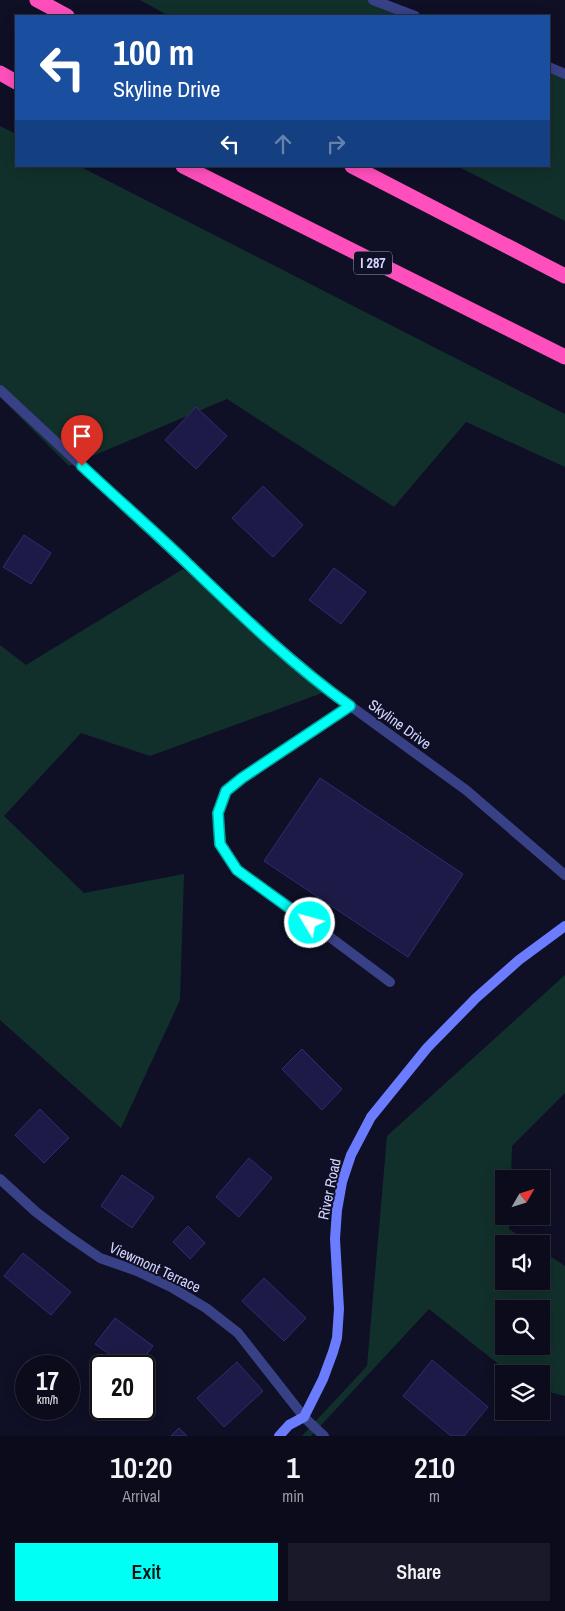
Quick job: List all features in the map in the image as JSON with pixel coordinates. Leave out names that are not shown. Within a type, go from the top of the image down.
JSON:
[{"type":"highway","points":[[37,0],[65,15]]},
{"type":"highway","points":[[0,73],[15,81]]},
{"type":"highway","name":"I 287","points":[[184,167],[427,290],[565,357]]},
{"type":"highway","points":[[354,167],[565,276]]},
{"type":"street","points":[[373,0],[412,15]]},
{"type":"street","points":[[550,67],[565,74]]},
{"type":"street","name":"Skyline Drive","points":[[0,390],[247,620],[319,684],[466,790],[565,875]]},
{"type":"street","points":[[350,706],[242,778],[226,791],[218,813],[220,844],[237,870],[390,982]]},
{"type":"street","name":"River Road","points":[[279,1436],[289,1425],[304,1417],[323,1379],[333,1352],[339,1310],[335,1239],[337,1210],[342,1182],[351,1155],[371,1117],[427,1048],[476,998],[519,960],[565,926]]},
{"type":"street","name":"Viewmont Terrace","points":[[0,1180],[36,1212],[100,1258],[137,1271],[171,1288],[206,1308],[232,1328],[238,1333],[304,1417],[324,1436]]},
{"type":"green space","points":[[140,0],[384,0],[422,15],[167,15]]},
{"type":"green space","points":[[550,66],[565,72],[565,221],[459,167],[550,167]]},
{"type":"green space","points":[[0,126],[15,134],[15,167],[81,167],[565,414],[565,467],[466,422],[394,507],[227,399],[69,466],[0,397]]},
{"type":"green space","points":[[183,569],[333,689],[150,756],[81,733],[4,816],[84,893],[184,874],[180,1000],[121,1128],[0,1020],[0,645],[26,665]]},
{"type":"green space","points":[[565,975],[565,1093],[512,1146],[511,1170],[495,1170],[495,1225],[509,1225],[509,1229],[518,1235],[495,1235],[495,1290],[550,1290],[550,1256],[565,1266],[565,1396],[550,1392],[550,1365],[500,1365],[429,1309],[311,1436],[302,1436],[367,1366],[387,1136]]},
{"type":"building","points":[[196,407],[227,436],[196,469],[165,440]]},
{"type":"building","points":[[263,486],[303,525],[273,557],[232,518]]},
{"type":"building","points":[[24,535],[51,553],[31,584],[3,567]]},
{"type":"building","points":[[334,568],[366,592],[341,624],[309,600]]},
{"type":"building","points":[[320,778],[463,874],[408,957],[264,861]]},
{"type":"building","points":[[302,1049],[342,1089],[322,1110],[282,1069]]},
{"type":"building","points":[[40,1109],[69,1138],[44,1163],[15,1135]]},
{"type":"building","points":[[249,1158],[272,1178],[239,1217],[216,1197]]},
{"type":"building","points":[[122,1175],[154,1197],[132,1228],[101,1206]]},
{"type":"building","points":[[188,1226],[205,1243],[190,1259],[173,1242]]},
{"type":"building","points":[[23,1253],[71,1292],[51,1315],[4,1276]]},
{"type":"building","points":[[264,1278],[306,1318],[284,1341],[242,1301]]},
{"type":"building","points":[[115,1318],[153,1346],[146,1355],[110,1355],[95,1344]]},
{"type":"building","points":[[432,1360],[488,1407],[464,1436],[451,1436],[403,1396]]},
{"type":"building","points":[[237,1362],[263,1391],[224,1427],[197,1398]]},
{"type":"building","points":[[179,1428],[187,1436],[171,1436]]},
{"type":"route","points":[[82,466],[247,620],[319,684],[350,706],[242,778],[226,791],[218,813],[220,844],[237,870],[310,923]]}]
